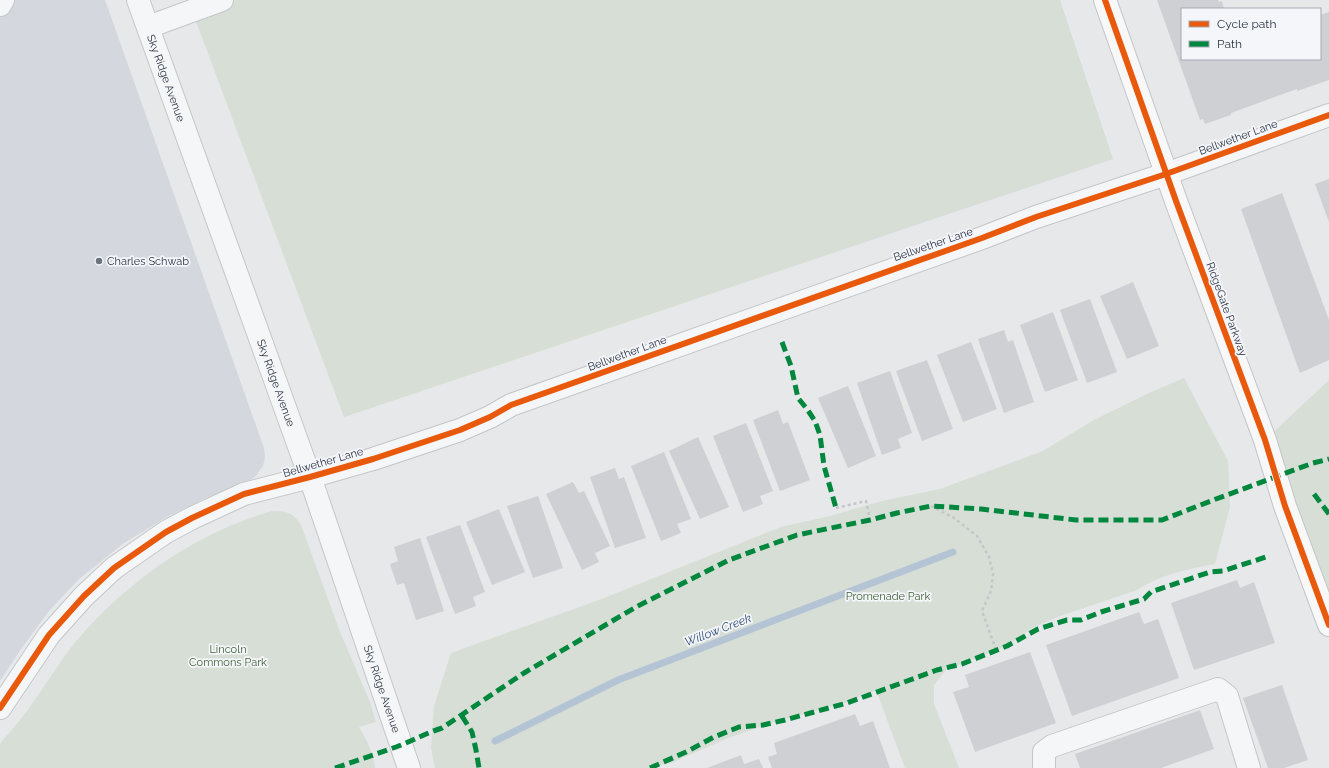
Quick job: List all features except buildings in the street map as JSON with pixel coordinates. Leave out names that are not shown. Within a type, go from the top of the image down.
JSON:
[{"type":"main road","name":"RidgeGate Parkway","points":[[1105,0],[1166,174],[1265,440],[1286,506],[1329,625]]},
{"type":"street","points":[[0,4],[3,0]]},
{"type":"street","name":"Sky Ridge Avenue","points":[[138,0],[310,477],[409,768]]},
{"type":"street","points":[[148,27],[222,0]]},
{"type":"street","name":"Bellwether Lane","points":[[0,708],[49,636],[84,596],[114,568],[166,532],[244,494],[310,477],[460,430],[490,417],[511,405],[982,238],[1036,217],[1166,174],[1329,115]]},
{"type":"street","points":[[1044,768],[1044,752],[1052,746],[1218,689],[1227,696],[1249,768]]},
{"type":"path","points":[[836,508],[866,501],[870,520]]},
{"type":"path","points":[[931,506],[954,518],[977,536],[989,557],[993,574],[991,591],[982,611],[996,650]]},
{"type":"shaded area","name":"Charles Schwab","points":[[0,0],[105,0],[264,448],[265,457],[263,466],[256,476],[247,482],[203,499],[165,518],[124,543],[79,579],[49,611],[0,681]]},
{"type":"green space","points":[[188,0],[1060,0],[1113,159],[344,417]]},
{"type":"green space","name":"Promenade Park","points":[[1184,378],[1228,461],[1230,507],[1215,564],[1184,570],[1164,576],[1137,590],[1060,616],[1032,628],[1007,646],[946,670],[934,685],[934,704],[959,768],[905,768],[876,690],[842,704],[774,722],[728,738],[671,763],[646,768],[435,768],[431,748],[434,706],[451,653],[599,600],[781,527],[830,516],[882,501],[940,489],[1043,451],[1092,421],[1151,392]]},
{"type":"green space","points":[[1329,380],[1329,625],[1265,440]]},
{"type":"green space","name":"Lincoln Commons Park","points":[[272,511],[289,513],[295,517],[301,525],[340,632],[370,702],[376,722],[359,727],[365,737],[373,757],[375,768],[0,768],[1,742],[28,709],[78,639],[119,597],[166,561],[191,546],[244,520]]},
{"type":"waterway","name":"Willow Creek","points":[[495,741],[618,680],[953,552]]},
{"type":"marked path","points":[[782,342],[791,366],[798,398],[815,421],[820,435],[824,466],[836,508]]},
{"type":"marked path","points":[[335,768],[396,747],[442,728],[524,673],[636,607],[729,560],[797,535],[931,506],[981,509],[1076,520],[1162,520],[1313,463],[1329,459]]},
{"type":"marked path","points":[[1314,494],[1329,514]]},
{"type":"marked path","points":[[650,768],[686,752],[714,737],[739,727],[763,725],[847,703],[937,670],[962,664],[1007,646],[1038,629],[1067,620],[1081,620],[1101,612],[1144,599],[1151,592],[1210,572],[1223,571],[1269,556]]},
{"type":"marked path","points":[[462,716],[472,732],[479,768]]},
{"type":"cycle path","points":[[1105,0],[1176,201],[1265,440],[1285,506],[1329,625]]},
{"type":"cycle path","points":[[0,708],[49,635],[84,596],[114,568],[166,532],[244,494],[373,459],[460,430],[490,417],[511,405],[982,238],[1036,217],[1166,174],[1329,115]]},
{"type":"place","name":"Charles Schwab","points":[[99,261]]}]
